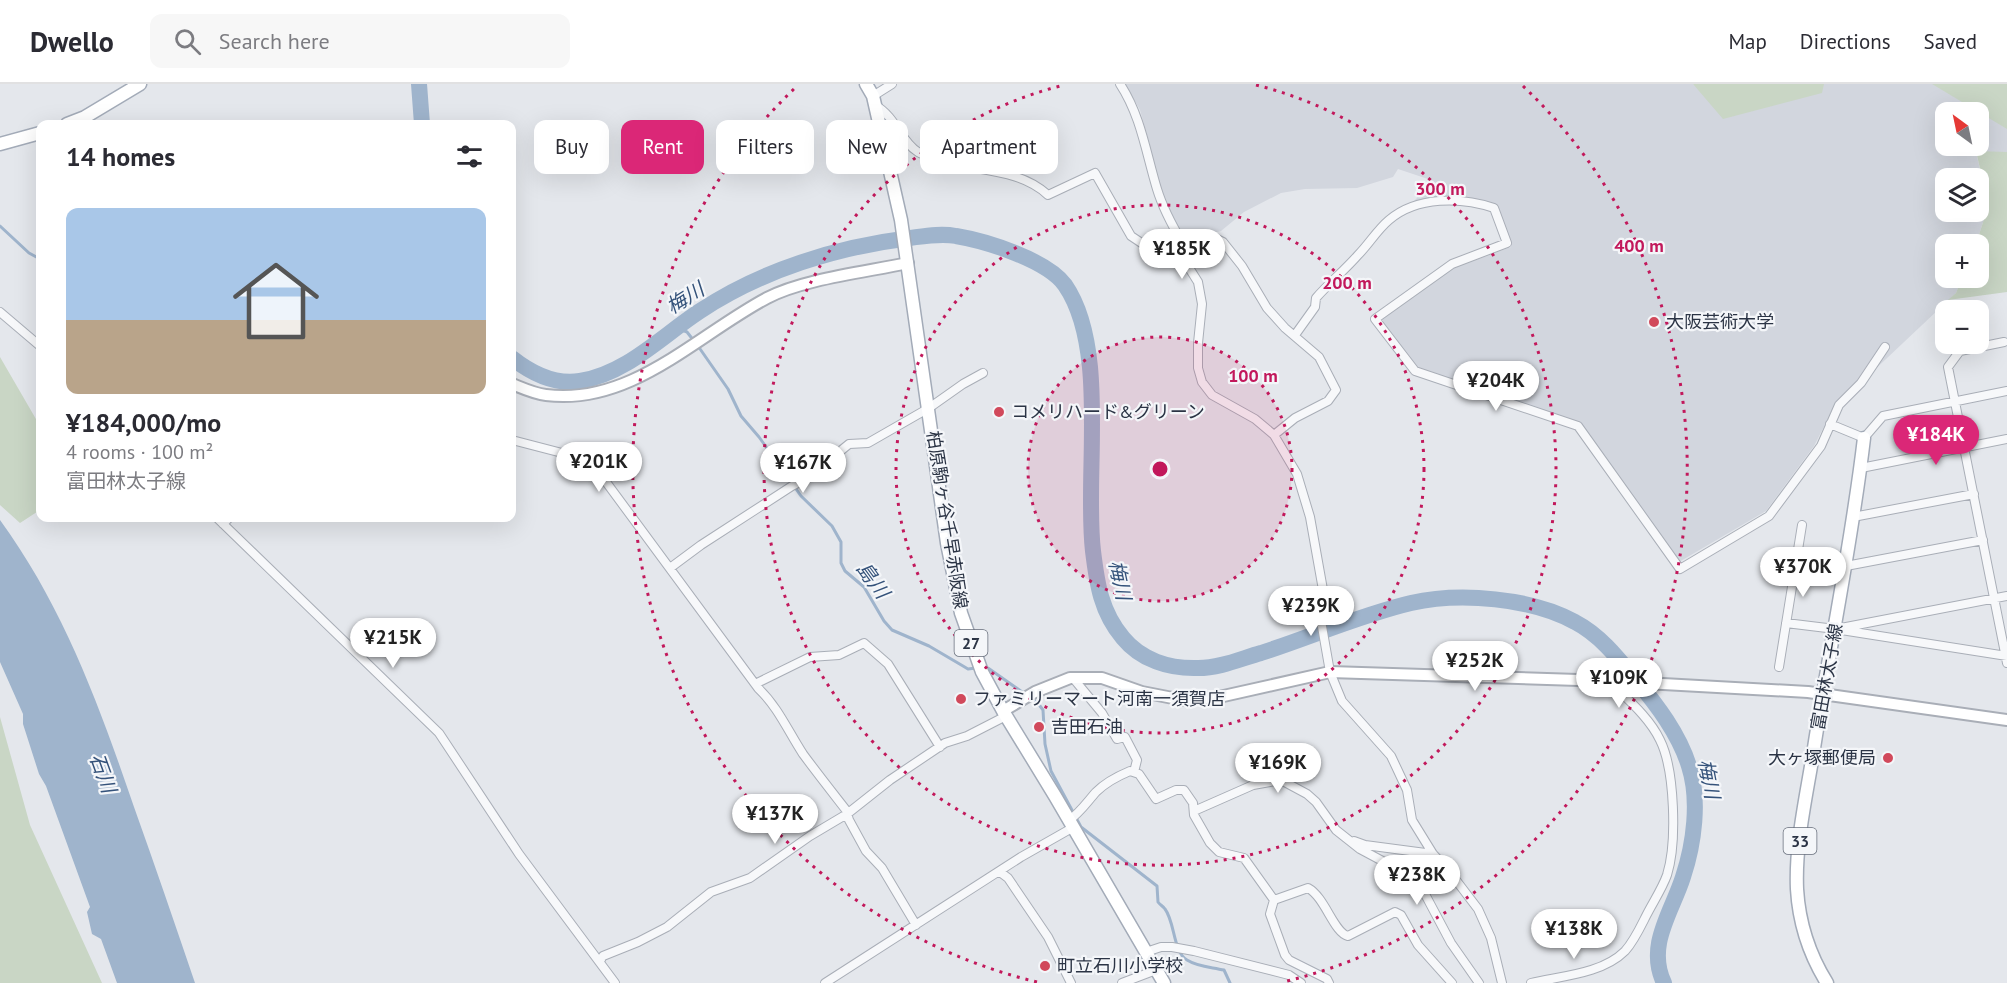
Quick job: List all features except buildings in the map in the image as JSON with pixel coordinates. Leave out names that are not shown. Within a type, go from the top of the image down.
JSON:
[{"type":"main road","points":[[77,120],[140,84]]},
{"type":"main road","name":"柏原駒ヶ谷千早赤阪線","points":[[866,84],[874,101],[901,220],[956,594],[974,652],[1004,713],[1164,983]]},
{"type":"main road","points":[[0,144],[36,134]]},
{"type":"main road","name":"富田林太子線","points":[[1827,983],[1805,934],[1799,908],[1797,873],[1801,835],[1846,566],[1864,438]]},
{"type":"street","points":[[892,84],[874,101],[886,112],[918,153],[948,163],[1024,178],[1048,195],[1095,173],[1131,236],[1143,244],[1186,263],[1198,282],[1202,304],[1198,368],[1202,382],[1212,395],[1255,419],[1274,435],[1297,474],[1310,517],[1325,601],[1320,615],[1330,672],[1342,701],[1391,756],[1407,790],[1412,820],[1433,854],[1478,909],[1491,939],[1502,983]]},
{"type":"street","points":[[1120,84],[1131,100],[1167,218],[1183,244]]},
{"type":"street","points":[[1295,335],[1315,307],[1316,298],[1389,220],[1408,208],[1432,202],[1453,200],[1494,208],[1507,243],[1452,264],[1375,319],[1415,371],[1578,426],[1680,569],[1769,516],[1821,446],[1839,405],[1861,383],[1885,347]]},
{"type":"street","points":[[1167,253],[1197,239],[1213,237],[1223,242],[1242,266],[1267,308],[1319,357],[1336,390],[1328,401],[1295,418],[1274,435]]},
{"type":"street","points":[[516,385],[545,395],[593,394],[640,377],[768,297],[810,283],[907,261]]},
{"type":"street","points":[[0,312],[36,343]]},
{"type":"street","points":[[1989,344],[2004,342]]},
{"type":"street","points":[[1786,623],[2007,658],[1948,367],[1958,354]]},
{"type":"street","points":[[670,568],[701,545],[806,479],[849,444],[868,443],[929,408],[983,373]]},
{"type":"street","points":[[1830,424],[1864,438],[1883,416],[2007,391]]},
{"type":"street","points":[[1861,468],[2007,439]]},
{"type":"street","points":[[516,441],[589,460],[755,684],[770,699],[804,754],[848,814],[866,851],[882,868],[916,926]]},
{"type":"street","points":[[1853,517],[1974,494]]},
{"type":"street","points":[[223,524],[439,733],[519,854],[615,983]]},
{"type":"street","points":[[1779,667],[1802,525]]},
{"type":"street","points":[[1797,558],[1846,566],[1983,540]]},
{"type":"street","points":[[1835,629],[2007,596]]},
{"type":"street","points":[[755,684],[810,657],[839,655],[864,643],[888,664],[940,747]]},
{"type":"street","points":[[600,961],[603,956],[667,927],[711,892],[750,878],[810,836],[848,814],[890,780],[945,743],[967,736],[1044,688],[1072,678],[1102,678],[1142,692],[1183,700],[1219,697],[1330,672],[1609,681],[1823,694],[2007,720]]},
{"type":"street","points":[[1072,678],[1102,712],[1117,740],[1125,737],[1137,760],[1134,772]]},
{"type":"street","points":[[1530,983],[1582,972],[1607,963],[1624,951],[1641,928],[1666,876],[1672,856],[1671,781],[1660,740],[1639,711],[1609,681]]},
{"type":"street","points":[[825,983],[1000,872],[1070,824],[1098,791],[1120,775],[1130,771],[1139,774],[1156,799],[1176,790],[1184,790],[1193,803],[1194,811],[1210,843],[1219,852],[1244,858],[1274,900]]},
{"type":"street","points":[[1194,811],[1252,785],[1281,780],[1307,794],[1316,802],[1336,830],[1360,849],[1403,872],[1418,886],[1426,896],[1451,943],[1479,983]]},
{"type":"street","points":[[1347,838],[1365,845],[1433,854]]},
{"type":"street","points":[[1000,872],[1008,878],[1048,938],[1071,983]]},
{"type":"street","points":[[1274,900],[1308,888],[1323,903],[1339,931],[1348,936],[1395,912],[1401,915],[1419,945],[1452,983]]},
{"type":"street","points":[[1274,900],[1270,914],[1285,955],[1289,960],[1327,979],[1329,983]]},
{"type":"street","points":[[1146,952],[1161,947],[1194,951],[1289,975],[1301,983]]},
{"type":"street","points":[[1122,983],[1156,970]]},
{"type":"shaded area","name":"大阪芸術大学","points":[[1125,84],[1693,84],[1698,88],[1752,84],[2007,84],[2007,152],[1989,152],[1989,102],[1935,102],[1935,156],[1977,156],[1980,168],[1935,168],[1935,222],[1983,222],[1979,234],[1935,234],[1935,288],[1958,288],[1956,293],[1949,300],[1935,300],[1935,313],[1833,409],[1814,446],[1766,511],[1679,562],[1581,423],[1418,369],[1383,325],[1383,319],[1451,269],[1511,247],[1498,206],[1464,197],[1434,198],[1413,202],[1434,181],[1398,169],[1393,177],[1357,188],[1305,189],[1281,193],[1244,212],[1221,231],[1185,237],[1169,216],[1158,187],[1140,110]]},
{"type":"green space","points":[[1693,84],[1824,84],[1822,93],[1723,119]]},
{"type":"green space","points":[[1932,84],[2007,84],[2007,129],[1989,118],[1989,102],[1962,102]]},
{"type":"green space","points":[[1989,151],[2007,152],[2007,292],[1948,300],[1958,288],[1989,288],[1989,234],[1979,234],[1983,222],[1989,222],[1989,168],[1980,168],[1977,156],[1989,156]]},
{"type":"green space","points":[[0,357],[36,419],[36,513],[20,523],[0,505]]},
{"type":"green space","points":[[0,717],[30,825],[102,983],[0,983]]},
{"type":"water","name":"石川","points":[[0,520],[23,553],[43,588],[78,658],[107,732],[195,983],[117,983],[101,939],[92,934],[87,912],[90,907],[46,786],[39,774],[23,724],[23,714],[0,662]]},
{"type":"waterway","name":"梅川","points":[[419,84],[422,120]]},
{"type":"waterway","points":[[0,226],[36,257]]},
{"type":"waterway","name":"梅川","points":[[516,361],[544,377],[562,381],[580,381],[597,377],[628,362],[724,296],[774,272],[855,247],[927,236],[950,235],[983,242],[1031,260],[1056,276],[1065,285],[1078,312],[1087,343],[1091,377],[1093,551],[1098,586],[1105,608],[1116,628],[1130,646],[1156,662],[1166,665],[1206,668],[1261,653],[1392,608],[1451,598],[1495,599],[1538,607],[1584,627],[1615,655],[1659,710],[1685,754],[1692,779],[1695,807],[1690,851],[1659,942],[1659,969],[1664,983]]},
{"type":"waterway","name":"島川","points":[[677,328],[687,332],[694,341]]},
{"type":"waterway","name":"島川","points":[[698,346],[728,389],[741,416],[801,496],[832,526],[841,542],[841,563],[845,571],[864,587],[884,621],[892,630],[929,646],[968,669],[976,668]]},
{"type":"waterway","name":"島川","points":[[988,668],[1025,694]]},
{"type":"waterway","name":"島川","points":[[1030,698],[1037,702],[1043,710],[1045,744],[1051,771],[1081,827],[1157,886],[1158,902],[1171,921],[1182,956],[1196,964],[1224,970],[1230,983]]},
{"type":"place","name":"大阪芸術大学","points":[[1654,322]]},
{"type":"place","name":"コメリハード&グリーン","points":[[999,412]]},
{"type":"place","name":"ファミリーマート河南一須賀店","points":[[961,699]]},
{"type":"place","name":"吉田石油","points":[[1039,727]]},
{"type":"place","name":"大ヶ塚郵便局","points":[[1888,758]]},
{"type":"place","name":"町立石川小学校","points":[[1045,966]]}]
